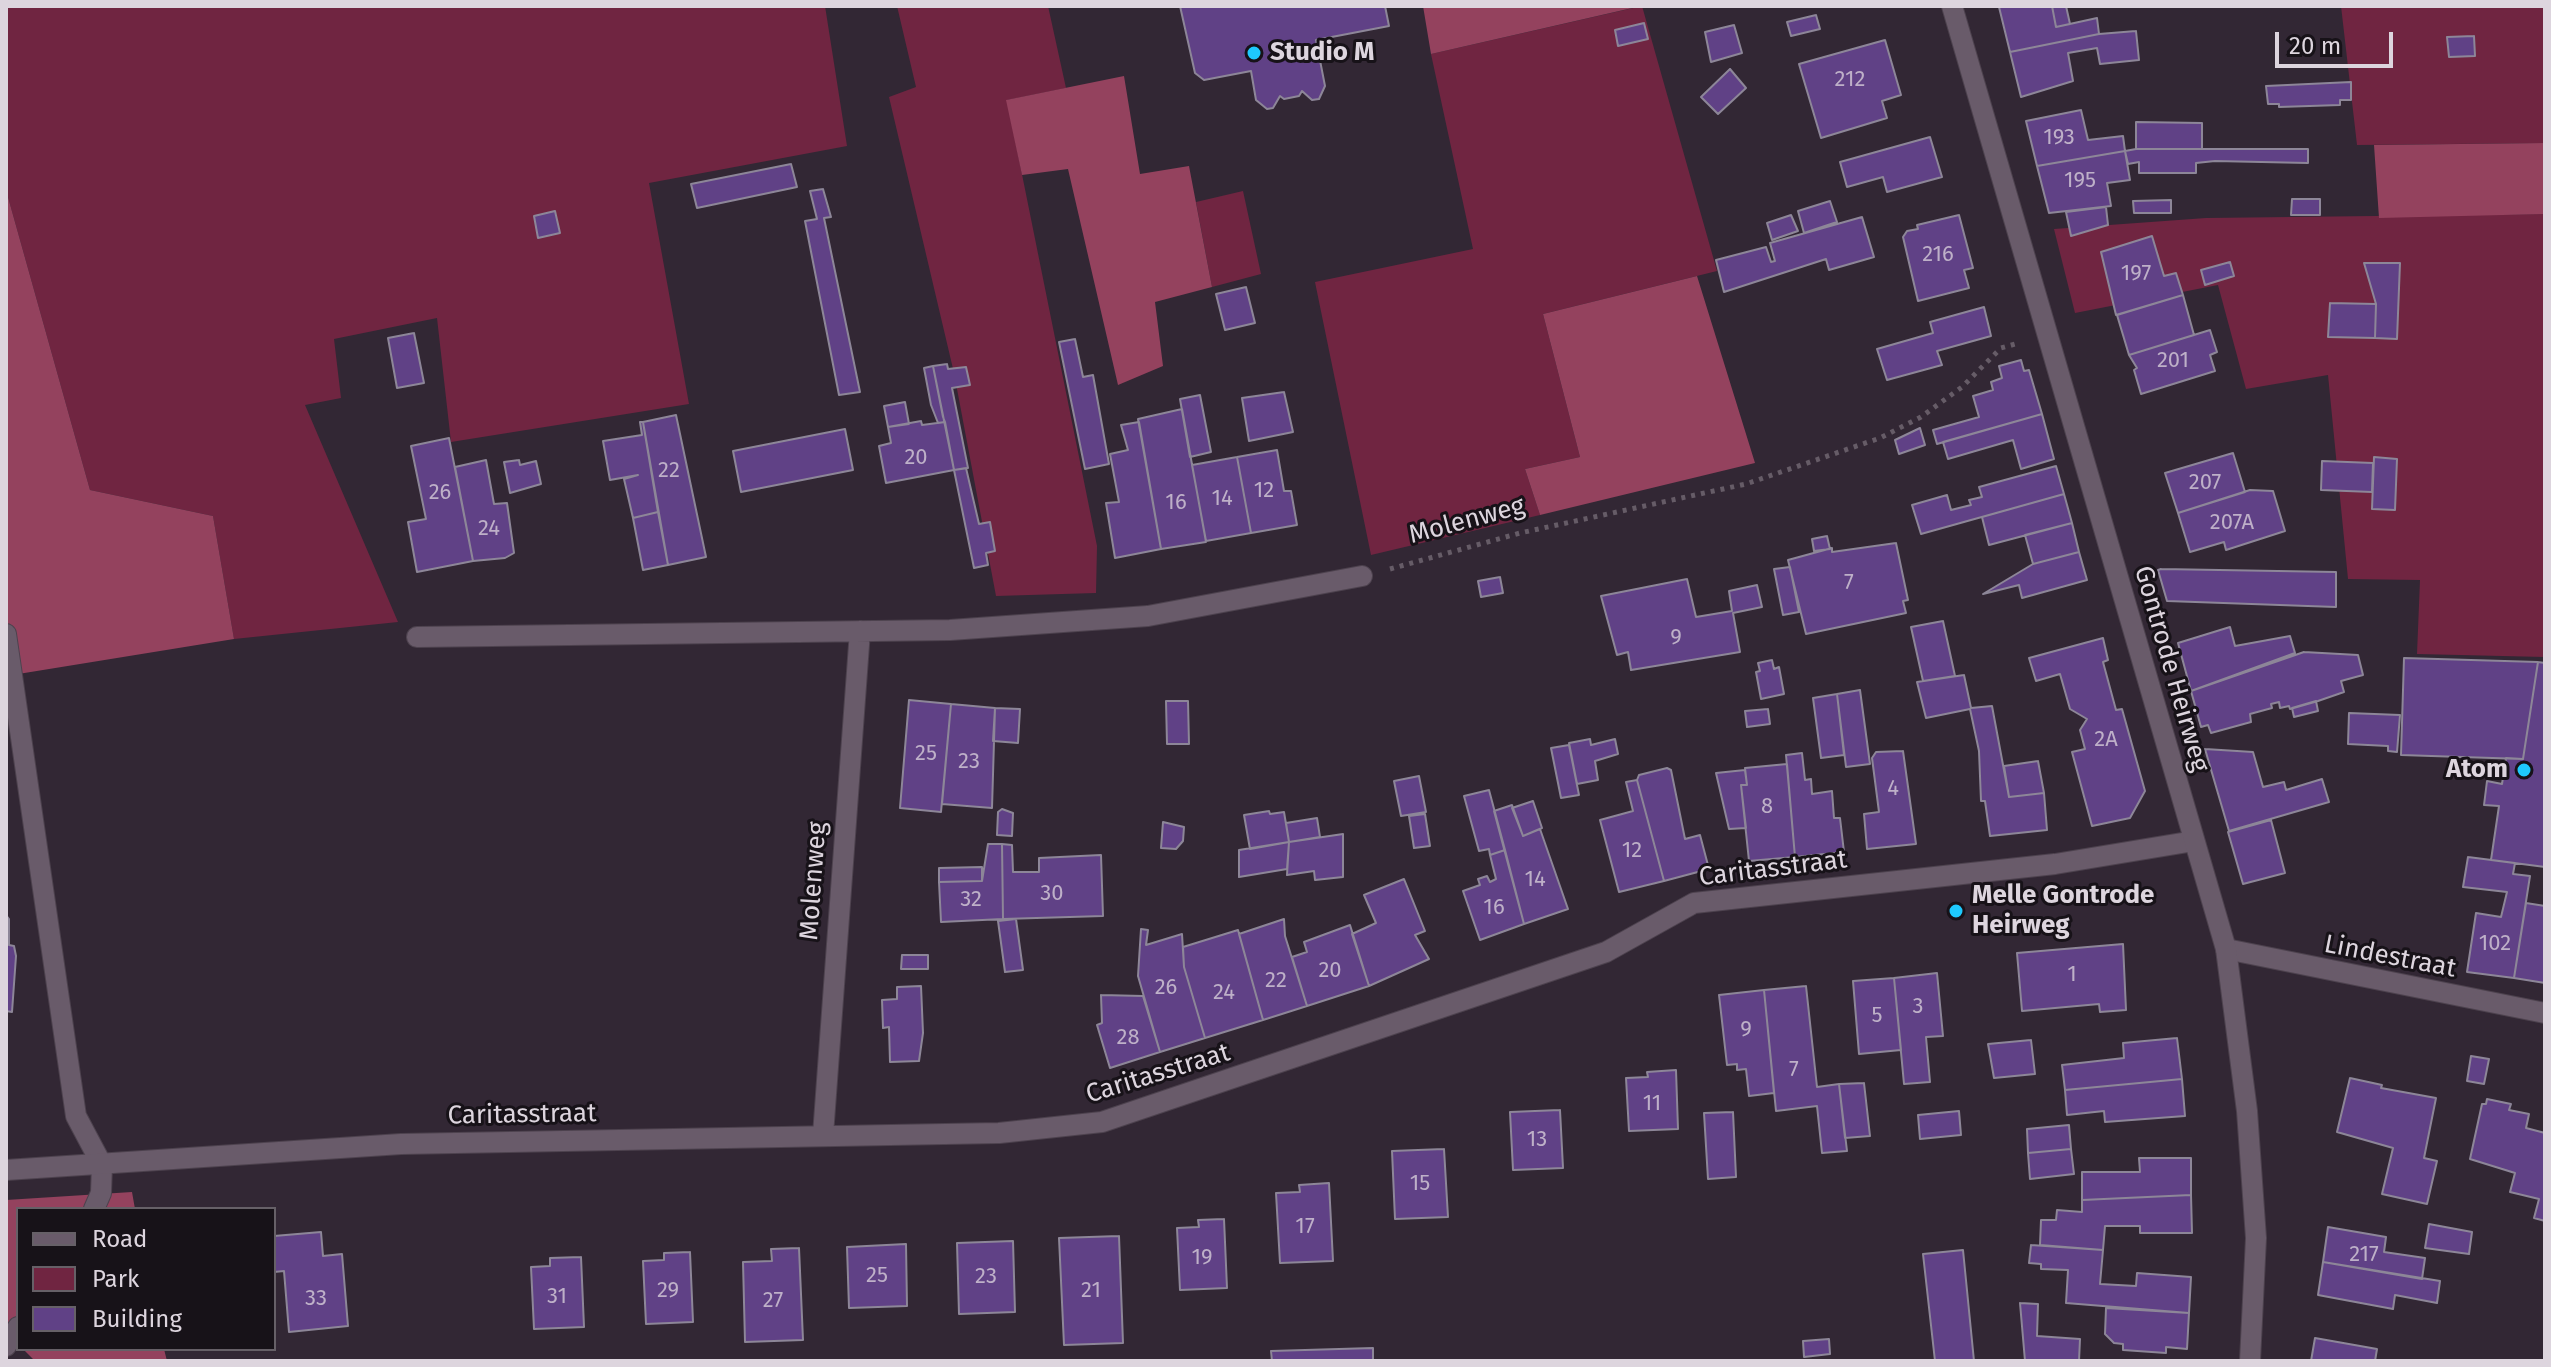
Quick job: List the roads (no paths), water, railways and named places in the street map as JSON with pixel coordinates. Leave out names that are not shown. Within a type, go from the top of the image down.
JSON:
[{"type":"street","name":"Gontrode Heirweg","points":[[1952,6],[2226,949],[2247,1111],[2256,1238],[2250,1361]]},
{"type":"street","points":[[417,637],[950,630],[1148,616],[1362,576]]},
{"type":"street","name":"Molenweg","points":[[823,1135],[860,631]]},
{"type":"street","points":[[6,634],[76,1116],[102,1165],[101,1193],[95,1207]]},
{"type":"street","name":"Caritasstraat","points":[[6,1170],[401,1144],[999,1133],[1102,1122],[1606,952],[1694,903],[2055,864],[2194,841]]},
{"type":"street","name":"Lindestraat","points":[[2226,949],[2545,1013]]},
{"type":"street","points":[[6,1356],[14,1361]]},
{"type":"place","name":"Studio M","points":[[1254,53]]},
{"type":"place","name":"Atom","points":[[2524,770]]},
{"type":"place","name":"Melle Gontrode Heirweg","points":[[1956,911]]}]
